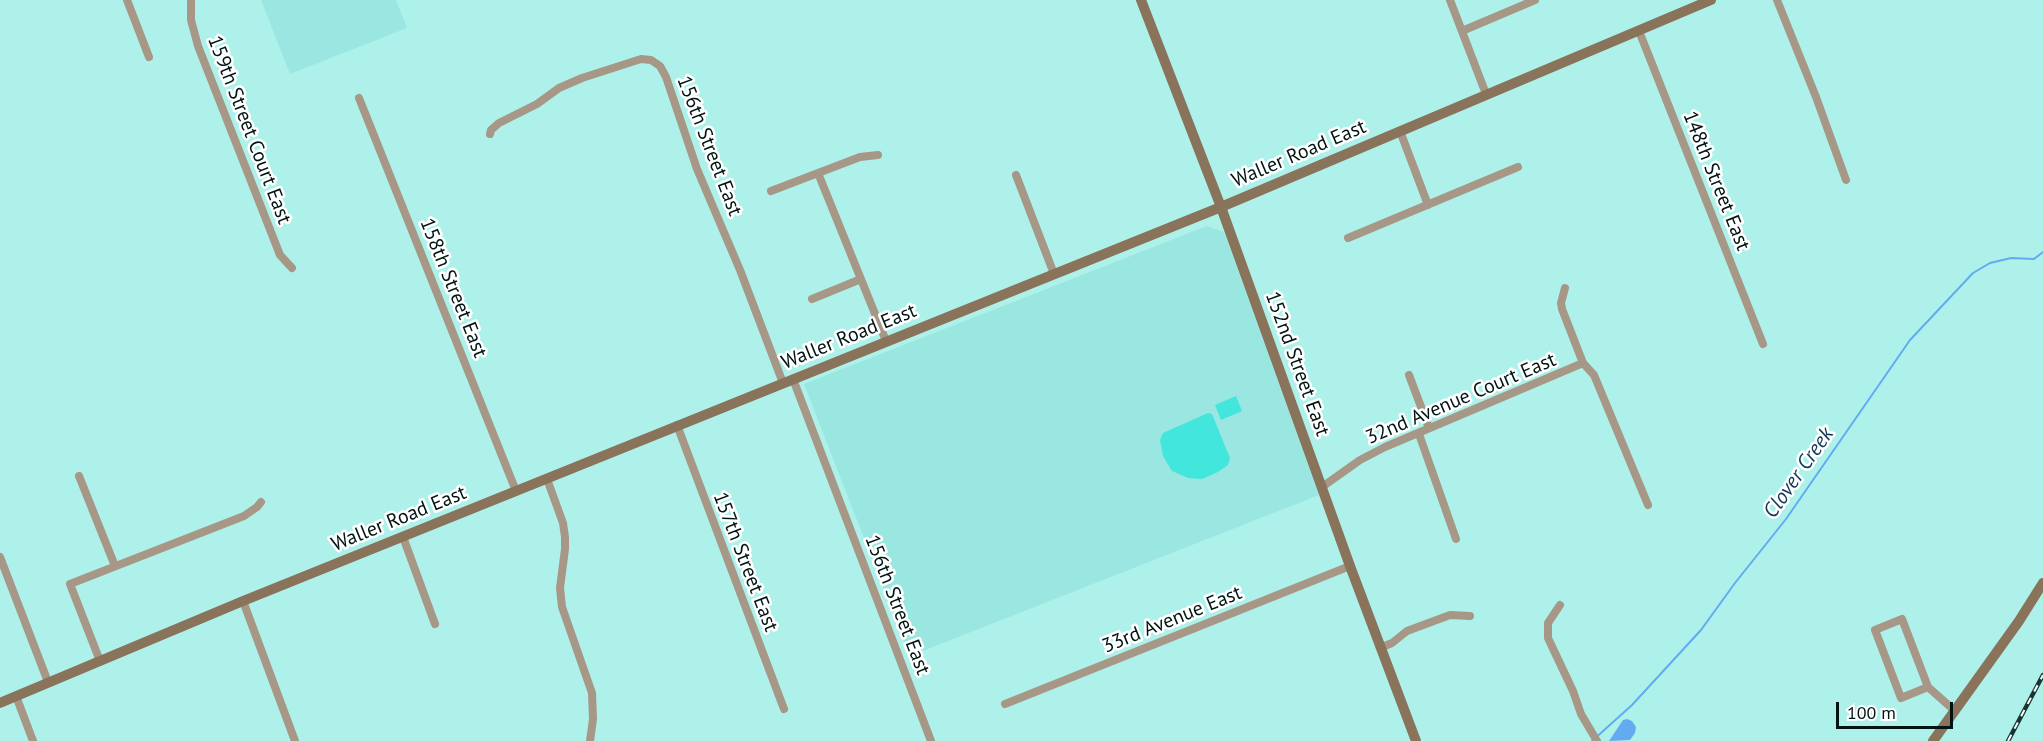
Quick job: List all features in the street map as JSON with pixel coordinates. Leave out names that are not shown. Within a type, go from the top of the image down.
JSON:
[{"type":"street","points":[[127,0],[148,57]]},
{"type":"street","name":"159th Street Court East","points":[[190,0],[191,20],[198,46],[280,255],[292,268]]},
{"type":"street","name":"152nd Street East","points":[[1141,0],[1221,207],[1350,566],[1416,741]]},
{"type":"street","points":[[1450,0],[1486,94]]},
{"type":"street","points":[[1462,31],[1535,0]]},
{"type":"street","points":[[1776,0],[1846,180]]},
{"type":"street","name":"Waller Road East","points":[[0,703],[243,601],[1221,207],[1708,1]]},
{"type":"street","name":"148th Street East","points":[[1639,31],[1763,344]]},
{"type":"street","name":"156th Street East","points":[[490,134],[499,123],[537,104],[559,88],[582,78],[640,59],[651,60],[660,66],[666,77],[697,169],[788,381],[931,741]]},
{"type":"street","name":"158th Street East","points":[[359,98],[516,491]]},
{"type":"street","points":[[1400,131],[1428,205]]},
{"type":"street","points":[[771,191],[860,157],[878,155]]},
{"type":"street","points":[[1348,238],[1518,167]]},
{"type":"street","points":[[818,172],[886,341]]},
{"type":"street","points":[[1016,175],[1054,274]]},
{"type":"street","points":[[812,299],[861,279]]},
{"type":"street","points":[[1565,288],[1561,303],[1562,309],[1584,363],[1594,375],[1648,505]]},
{"type":"street","name":"32nd Avenue Court East","points":[[1322,487],[1360,460],[1385,447],[1584,363]]},
{"type":"street","points":[[1409,375],[1429,428]]},
{"type":"street","name":"157th Street East","points":[[677,425],[784,709]]},
{"type":"street","points":[[1419,434],[1456,539]]},
{"type":"street","points":[[79,476],[115,566]]},
{"type":"street","points":[[547,479],[563,523],[565,537],[560,588],[562,607],[592,693],[593,719],[590,741]]},
{"type":"street","points":[[100,661],[70,584],[244,516],[261,502]]},
{"type":"street","points":[[403,537],[435,624]]},
{"type":"street","points":[[0,557],[48,682]]},
{"type":"street","name":"33rd Avenue East","points":[[1005,704],[1350,566]]},
{"type":"street","points":[[1933,741],[2043,584]]},
{"type":"street","points":[[243,601],[295,741]]},
{"type":"street","points":[[1560,605],[1548,623],[1548,638],[1573,691],[1581,714],[1597,741]]},
{"type":"street","points":[[1380,648],[1392,643],[1407,631],[1450,615],[1470,616]]},
{"type":"street","points":[[1928,687],[1901,698],[1875,630],[1902,619],[1928,687],[1955,711]]},
{"type":"street","points":[[16,696],[33,741]]},
{"type":"shaded area","points":[[261,0],[396,0],[407,28],[290,74]]},
{"type":"shaded area","points":[[1207,226],[1224,232],[1319,495],[910,656],[804,384]]},
{"type":"shaded area","points":[[1236,396],[1242,411],[1221,420],[1215,405]]},
{"type":"shaded area","points":[[1208,413],[1212,414],[1230,458],[1228,465],[1202,479],[1188,478],[1172,471],[1163,456],[1160,440],[1163,433]]},
{"type":"shaded area","points":[[1623,720],[1632,721],[1636,727],[1630,740],[1609,741]]},
{"type":"waterway","name":"Clover Creek","points":[[1592,741],[1632,705],[1701,630],[1786,519],[1910,340],[1973,273],[1990,263],[2011,258],[2034,259],[2043,252]]},
{"type":"railway","points":[[2008,741],[2043,675]]}]
